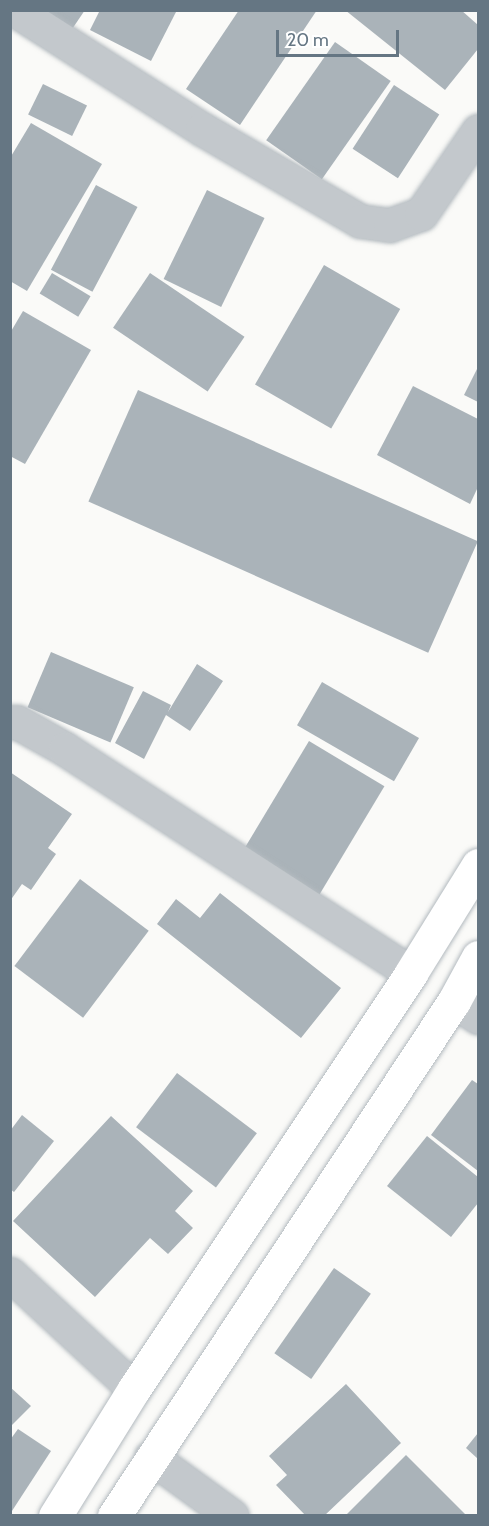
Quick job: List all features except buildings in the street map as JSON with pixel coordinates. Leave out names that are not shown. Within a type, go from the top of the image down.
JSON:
[{"type":"street","points":[[15,10],[202,129],[360,221],[390,225],[421,214],[478,131]]},
{"type":"street","points":[[10,723],[17,722],[65,749],[411,973]]},
{"type":"street","points":[[55,1515],[134,1389],[411,973],[478,865]]},
{"type":"street","points":[[114,1515],[151,1457],[466,1009],[478,957]]},
{"type":"street","points":[[10,1274],[134,1389]]},
{"type":"street","points":[[151,1457],[232,1515]]}]
